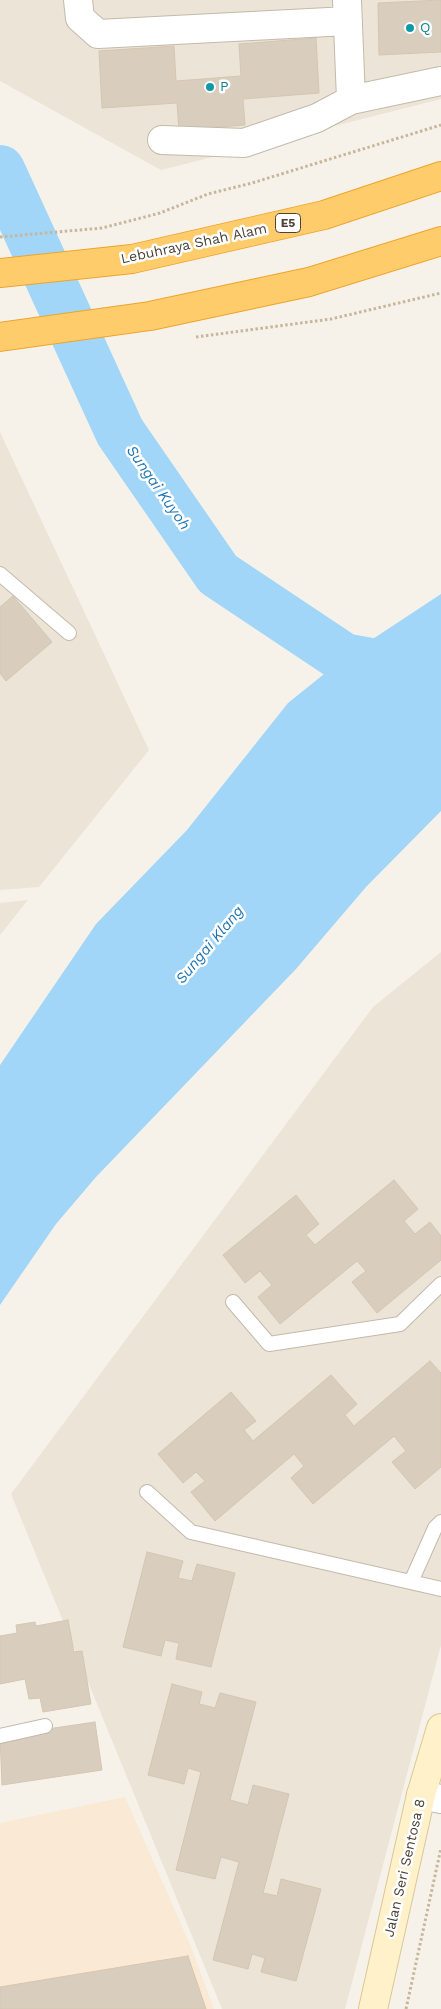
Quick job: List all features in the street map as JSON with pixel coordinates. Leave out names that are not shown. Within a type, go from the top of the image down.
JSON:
[{"type":"highway","name":"Lebuhraya Shah Alam","points":[[0,272],[132,259],[324,215],[441,176]]},
{"type":"highway","points":[[0,337],[150,316],[309,282],[441,241]]},
{"type":"main road","name":"Jalan Seri Sentosa 8","points":[[373,2009],[431,1797],[441,1728]]},
{"type":"street","points":[[78,0],[80,18],[98,34],[348,10],[352,100]]},
{"type":"street","points":[[162,140],[244,142],[317,118],[352,100],[441,81]]},
{"type":"lane","points":[[0,574],[69,634]]},
{"type":"lane","points":[[233,1302],[268,1344],[400,1324],[441,1284]]},
{"type":"lane","points":[[147,1492],[191,1532],[441,1589]]},
{"type":"lane","points":[[411,1582],[435,1528],[441,1522]]},
{"type":"lane","points":[[0,1736],[46,1726]]},
{"type":"path","points":[[0,237],[102,228],[160,213],[208,194],[252,183],[441,125]]},
{"type":"path","points":[[188,338],[331,319],[441,293]]},
{"type":"path","points":[[406,2009],[441,1848]]},
{"type":"shaded area","points":[[0,0],[441,0],[441,99],[161,170],[0,81]]},
{"type":"shaded area","points":[[0,432],[149,750],[39,887],[0,890]]},
{"type":"shaded area","points":[[28,900],[0,935],[0,903]]},
{"type":"shaded area","points":[[441,952],[441,1645],[345,2009],[222,2009],[11,1494],[373,1007]]},
{"type":"shaded area","points":[[125,1797],[191,1947],[214,2009],[0,2009],[0,1823]]},
{"type":"water","name":"Sungai Klang","points":[[441,594],[441,811],[366,887],[296,969],[96,1177],[56,1224],[0,1305],[0,1065],[96,924],[187,830],[288,703],[344,658]]},
{"type":"building","name":"Q","points":[[441,0],[441,52],[379,55],[378,3]]},
{"type":"building","name":"P","points":[[316,38],[319,93],[243,99],[245,125],[179,130],[177,103],[102,108],[99,51],[174,46],[176,81],[241,76],[239,44]]},
{"type":"building","points":[[13,596],[52,642],[6,681],[0,673],[0,607]]},
{"type":"building","points":[[394,1180],[418,1209],[404,1221],[415,1234],[430,1222],[441,1236],[441,1260],[377,1313],[352,1282],[366,1271],[357,1261],[280,1324],[258,1297],[272,1285],[260,1271],[245,1283],[223,1255],[296,1195],[319,1224],[306,1235],[315,1245]]},
{"type":"building","points":[[430,1361],[441,1373],[441,1467],[415,1489],[392,1462],[406,1451],[394,1436],[313,1504],[291,1478],[304,1466],[294,1454],[215,1521],[191,1492],[205,1481],[196,1472],[183,1483],[158,1454],[231,1392],[256,1421],[244,1430],[253,1441],[331,1375],[357,1404],[345,1415],[354,1426]]},
{"type":"building","points":[[147,1552],[183,1561],[178,1578],[192,1581],[197,1564],[235,1573],[211,1667],[176,1659],[179,1643],[165,1640],[161,1656],[123,1647]]},
{"type":"building","points":[[68,1620],[74,1652],[82,1651],[91,1704],[43,1712],[40,1698],[29,1699],[25,1679],[0,1684],[0,1636],[17,1633],[16,1625],[35,1622],[36,1626]]},
{"type":"building","points":[[172,1684],[202,1692],[199,1704],[215,1708],[220,1693],[256,1702],[230,1800],[248,1805],[253,1785],[289,1794],[263,1893],[277,1896],[281,1879],[321,1889],[296,1981],[261,1972],[265,1958],[252,1954],[248,1969],[213,1960],[239,1862],[221,1857],[215,1879],[176,1870],[201,1772],[188,1768],[184,1784],[148,1775]]},
{"type":"building","points":[[95,1722],[102,1770],[2,1785],[0,1736]]},
{"type":"building","points":[[188,1956],[206,2009],[0,2009],[0,1987]]},
{"type":"waterway","name":"Sungai Kuyoh","points":[[0,170],[120,432],[218,574],[344,658],[415,671],[441,670]]},
{"type":"place","name":"Q","points":[[410,28]]},
{"type":"place","name":"P","points":[[210,87]]}]
